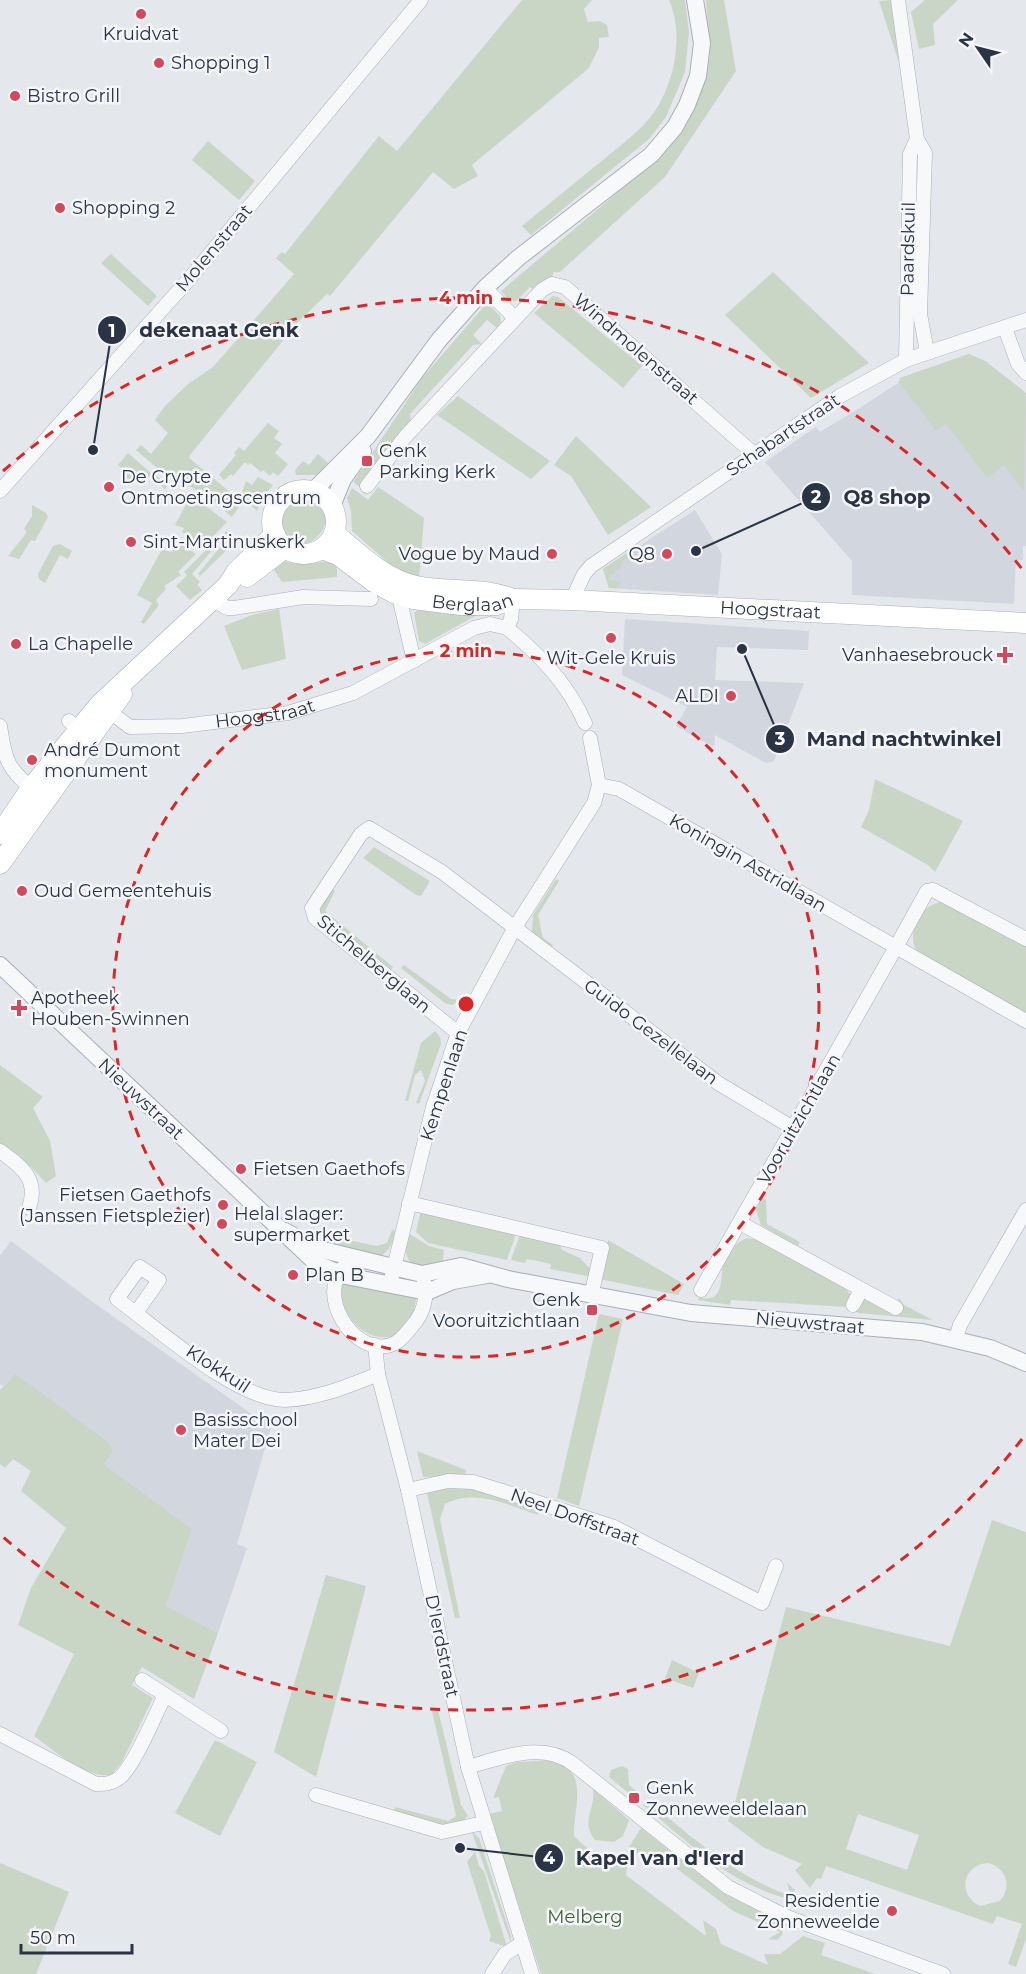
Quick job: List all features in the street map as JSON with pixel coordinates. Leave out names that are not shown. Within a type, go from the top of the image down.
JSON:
[{"type":"main road","points":[[301,490],[313,491],[321,494],[332,506],[336,524],[334,533],[322,549],[310,553],[297,553],[280,541],[272,523],[274,511],[280,501],[290,493],[301,490]]},
{"type":"main road","name":"Berglaan","points":[[334,533],[402,589]]},
{"type":"main road","points":[[0,834],[38,794],[105,708],[137,662],[211,598],[228,585],[239,582],[280,541]]},
{"type":"main road","name":"Berglaan","points":[[322,549],[338,555],[374,582],[402,589],[493,591],[513,598]]},
{"type":"main road","name":"Hoogstraat","points":[[513,598],[1026,623]]},
{"type":"main road","points":[[0,864],[74,725],[105,708]]},
{"type":"street","name":"Molenstraat","points":[[0,491],[17,479],[148,326],[236,213],[421,0]]},
{"type":"street","points":[[313,491],[368,436],[445,333],[485,288],[519,258],[651,155],[675,127],[698,76],[702,44],[695,0]]},
{"type":"street","name":"Paardskuil","points":[[898,0],[917,139],[925,153],[920,314],[927,352]]},
{"type":"street","name":"Paardskuil","points":[[906,360],[910,154],[917,139]]},
{"type":"street","name":"Windmolenstraat","points":[[367,486],[405,437],[542,290],[552,285],[565,286],[754,454]]},
{"type":"street","points":[[485,288],[515,318]]},
{"type":"street","name":"Schabartstraat","points":[[572,600],[584,574],[591,566],[840,396],[906,360],[1026,320]]},
{"type":"street","points":[[1005,328],[1018,364],[1026,373]]},
{"type":"street","points":[[332,506],[343,479],[364,450],[368,436]]},
{"type":"street","points":[[402,589],[414,661]]},
{"type":"street","points":[[211,598],[227,608],[303,597],[371,599]]},
{"type":"street","points":[[513,598],[511,619],[507,628],[537,653],[559,679],[585,723]]},
{"type":"street","name":"Hoogstraat","points":[[105,708],[130,727],[169,727],[235,722],[288,713],[353,693],[483,625],[507,628]]},
{"type":"street","points":[[0,726],[5,757],[14,775],[38,794]]},
{"type":"street","points":[[590,738],[599,785]]},
{"type":"street","name":"Kempenlaan","points":[[392,1276],[433,1107],[458,1033],[514,929],[594,802],[599,785]]},
{"type":"street","name":"Koningin Astridlaan","points":[[599,785],[619,789],[1026,1021]]},
{"type":"street","name":"Stichelberglaan","points":[[458,1033],[315,918],[312,908],[362,834],[369,828],[441,871],[514,929]]},
{"type":"street","name":"Vooruitzichtlaan","points":[[701,1290],[927,891],[933,890],[1026,938]]},
{"type":"street","name":"Guido Gezellelaan","points":[[514,929],[718,1083],[793,1128]]},
{"type":"street","name":"Nieuwstraat","points":[[0,965],[318,1264],[338,1273],[392,1276],[422,1274],[461,1266],[488,1275],[691,1313],[922,1332],[956,1338],[990,1348],[1026,1363]]},
{"type":"street","points":[[0,1151],[29,1178],[34,1193],[29,1208]]},
{"type":"street","points":[[409,1203],[602,1248],[591,1296]]},
{"type":"street","points":[[956,1338],[960,1325],[1026,1210]]},
{"type":"street","points":[[740,1223],[896,1308]]},
{"type":"street","name":"Nieuwstraat","points":[[285,1231],[315,1248],[353,1260],[427,1292],[453,1281],[488,1275]]},
{"type":"street","points":[[353,1260],[338,1273],[333,1293],[343,1322],[353,1335],[375,1345],[396,1342],[417,1321],[427,1292],[422,1274]]},
{"type":"street","points":[[853,1305],[861,1290]]},
{"type":"street","name":"Klokkuil","points":[[136,1313],[223,1377],[259,1395],[284,1400],[306,1397],[343,1388],[378,1374]]},
{"type":"street","name":"D'Ierdstraat","points":[[375,1345],[378,1374],[408,1490],[468,1767],[483,1823],[532,1974]]},
{"type":"street","name":"Neel Doffstraat","points":[[408,1490],[448,1481],[473,1482],[502,1491],[614,1527],[762,1603],[776,1566]]},
{"type":"street","points":[[142,1680],[221,1731]]},
{"type":"street","points":[[0,1734],[96,1784],[109,1784],[121,1777],[129,1766],[165,1695]]},
{"type":"street","points":[[468,1767],[536,1751],[555,1753],[572,1763],[728,1887],[786,1917],[943,1974]]},
{"type":"street","points":[[316,1795],[442,1832],[483,1823]]},
{"type":"street","points":[[492,1974],[505,1954],[521,1944]]},
{"type":"shaded area","points":[[969,354],[985,361],[1026,393],[1026,546],[1023,546],[1023,560],[1016,560],[1014,604],[852,595],[852,561],[765,462],[816,427],[820,432],[858,409],[898,383],[900,378]]},
{"type":"shaded area","points":[[695,510],[722,554],[718,595],[609,588],[603,569]]},
{"type":"shaded area","points":[[625,619],[809,631],[808,650],[717,647],[715,680],[804,683],[774,761],[766,763],[715,735],[714,747],[704,742],[676,726],[687,707],[622,675]]},
{"type":"shaded area","name":"Basisschool Mater Dei","points":[[11,1241],[101,1308],[259,1419],[274,1418],[237,1544],[247,1548],[218,1633],[166,1606],[192,1529],[104,1464],[14,1375],[3,1386],[0,1384],[0,1256]]},
{"type":"green space","points":[[522,0],[592,0],[584,9],[588,22],[600,21],[607,25],[609,37],[599,38],[599,47],[589,68],[472,165],[478,176],[454,189],[433,172],[330,296],[327,294],[299,321],[190,455],[189,458],[230,492],[228,495],[239,507],[232,517],[204,494],[157,468],[136,450],[141,445],[151,454],[168,433],[155,420],[164,407],[188,384],[213,367],[294,274],[276,258],[282,252],[285,254],[379,136],[397,151]]},
{"type":"green space","points":[[669,0],[685,0],[689,32],[685,72],[666,117],[649,139],[531,235],[522,226],[631,136],[655,111],[668,86],[675,57],[676,27]]},
{"type":"green space","points":[[706,0],[724,0],[736,71],[665,177],[560,272],[554,272],[551,279],[533,289],[530,287],[516,301],[509,300],[501,291],[663,154],[687,124],[695,107],[710,56]]},
{"type":"green space","points":[[891,0],[899,63],[879,1]]},
{"type":"green space","points":[[925,0],[958,0],[933,24],[935,45],[919,49],[911,12]]},
{"type":"green space","points":[[208,141],[255,181],[239,200],[192,160]]},
{"type":"green space","points":[[111,254],[157,296],[148,306],[101,263]]},
{"type":"green space","points":[[773,272],[869,363],[811,398],[725,315]]},
{"type":"green space","points":[[553,296],[558,297],[642,366],[623,388],[534,313]]},
{"type":"green space","points":[[487,303],[500,316],[501,322],[497,328],[487,320],[473,335],[482,344],[473,345],[410,414],[411,421],[367,492],[353,482],[422,378]]},
{"type":"green space","points":[[969,354],[985,361],[1026,393],[1024,492],[1004,465],[987,478],[946,424],[936,431],[899,382],[900,378]]},
{"type":"green space","points":[[458,396],[550,461],[531,479],[437,415]]},
{"type":"green space","points":[[268,423],[279,431],[274,438],[282,444],[275,453],[288,464],[278,476],[273,472],[270,476],[263,470],[261,472],[250,463],[248,465],[245,462],[233,476],[231,474],[224,480],[219,475],[236,455],[234,453],[239,447],[244,451]]},
{"type":"green space","points":[[576,436],[651,507],[608,535],[571,476],[554,465]]},
{"type":"green space","points":[[128,453],[152,474],[168,483],[165,490],[153,478],[144,476],[129,482],[124,480],[126,472],[118,465]]},
{"type":"green space","points":[[318,454],[328,463],[317,475],[296,475],[295,470],[303,461],[309,465]]},
{"type":"green space","points":[[258,477],[273,485],[261,500],[257,511],[245,500],[248,496],[242,492],[246,481],[252,485]]},
{"type":"green space","points":[[378,487],[424,518],[419,578],[393,567],[352,531],[351,511],[347,498],[352,488],[368,500]]},
{"type":"green space","points":[[191,495],[227,522],[202,548],[187,540],[189,536],[182,532],[184,528],[175,525]]},
{"type":"green space","points":[[302,500],[318,504],[325,512],[325,522],[321,533],[313,541],[303,545],[293,542],[282,525],[283,515],[288,507]]},
{"type":"green space","points":[[32,505],[46,513],[48,517],[35,541],[31,540],[19,559],[8,556],[27,532],[24,529],[32,516]]},
{"type":"green space","points":[[226,531],[237,540],[200,576],[198,574],[225,541],[221,537]]},
{"type":"green space","points":[[216,540],[218,543],[192,574],[200,582],[197,585],[202,590],[190,600],[176,586],[187,575],[184,572]]},
{"type":"green space","points":[[177,542],[196,554],[178,572],[181,575],[164,586],[166,589],[156,600],[159,605],[144,624],[141,622],[152,603],[137,595],[162,549],[172,552]]},
{"type":"green space","points":[[60,544],[72,551],[68,559],[60,555],[45,583],[39,579],[38,574],[53,546]]},
{"type":"green space","points":[[634,548],[635,559],[624,559],[619,570],[615,569],[614,575],[610,575],[609,580],[622,582],[617,588],[609,588],[603,569]]},
{"type":"green space","points":[[284,561],[331,562],[337,564],[337,577],[282,582],[272,567]]},
{"type":"green space","points":[[279,609],[286,659],[242,670],[224,626],[252,615]]},
{"type":"green space","points":[[418,610],[448,614],[497,613],[475,616],[425,644],[419,641],[414,613]]},
{"type":"green space","points":[[875,779],[963,821],[935,872],[928,865],[861,827],[869,810]]},
{"type":"green space","points":[[374,847],[430,881],[421,896],[416,895],[363,858]]},
{"type":"green space","points":[[556,879],[559,881],[538,915],[543,938],[553,945],[550,950],[532,933],[533,915]]},
{"type":"green space","points":[[332,889],[335,891],[325,911],[393,967],[391,970],[321,915],[320,906]]},
{"type":"green space","points":[[941,902],[1026,947],[1026,1014],[916,950],[913,935],[917,920],[933,904]]},
{"type":"green space","points":[[404,965],[451,999],[461,1000],[452,1005],[445,1003],[401,968]]},
{"type":"green space","points":[[435,1031],[440,1037],[441,1044],[419,1104],[416,1103],[425,1081],[421,1070],[415,1075],[408,1101],[405,1101],[421,1043]]},
{"type":"green space","points":[[0,1065],[43,1097],[33,1108],[50,1141],[56,1176],[46,1183],[31,1167],[0,1143]]},
{"type":"green space","points":[[761,1197],[766,1200],[767,1224],[800,1242],[797,1247],[761,1225],[756,1210]]},
{"type":"green space","points":[[421,1210],[517,1231],[507,1260],[428,1243],[416,1232]]},
{"type":"green space","points":[[392,1230],[396,1231],[392,1244],[386,1252],[379,1256],[363,1257],[331,1249],[334,1237],[376,1246],[387,1243]]},
{"type":"green space","points":[[521,1232],[560,1245],[562,1250],[580,1258],[593,1272],[592,1277],[550,1269],[551,1264],[527,1259],[525,1263],[511,1260]]},
{"type":"green space","points":[[408,1233],[429,1246],[444,1250],[442,1267],[415,1267],[408,1259],[406,1251]]},
{"type":"green space","points":[[747,1238],[759,1240],[846,1289],[851,1295],[896,1303],[899,1298],[904,1305],[933,1320],[859,1313],[848,1307],[731,1300],[730,1305],[698,1300],[699,1297],[713,1298],[717,1294],[726,1256],[735,1245]]},
{"type":"green space","points":[[608,1240],[684,1284],[678,1295],[599,1279]]},
{"type":"green space","points":[[344,1279],[417,1295],[411,1318],[401,1331],[390,1337],[377,1337],[364,1331],[353,1322],[345,1309],[342,1295]]},
{"type":"green space","points":[[599,1314],[623,1319],[579,1506],[557,1498]]},
{"type":"green space","points":[[15,1374],[107,1441],[113,1450],[104,1464],[192,1529],[166,1606],[218,1633],[194,1699],[142,1667],[132,1685],[153,1698],[121,1764],[111,1775],[101,1775],[80,1768],[34,1736],[74,1654],[18,1625],[31,1588],[66,1528],[21,1491],[31,1471],[13,1459],[5,1468],[0,1464],[0,1390]]},
{"type":"green space","points":[[417,1451],[466,1470],[465,1476],[423,1477]]},
{"type":"green space","points":[[468,1488],[539,1509],[538,1515],[480,1498],[456,1499],[445,1504],[440,1519],[460,1618],[455,1618],[427,1493],[437,1489]]},
{"type":"green space","points":[[992,1520],[1026,1532],[1026,1939],[1016,1967],[1008,1964],[1022,1924],[997,1916],[993,1924],[826,1866],[821,1879],[817,1878],[810,1888],[795,1870],[802,1864],[763,1847],[728,1821],[733,1810],[786,1607],[950,1646]],"holes":[[[858,1814],[919,1835],[907,1870],[846,1849]],[[988,1863],[1003,1873],[1006,1878],[1006,1889],[1000,1901],[980,1906],[968,1895],[966,1881],[973,1869]]]},
{"type":"green space","points":[[326,1575],[366,1586],[316,1777],[274,1752]]},
{"type":"green space","points":[[672,1660],[699,1673],[693,1688],[665,1678]]},
{"type":"green space","points":[[438,1710],[461,1805],[468,1816],[457,1825],[446,1828],[394,1813],[395,1807],[448,1821],[456,1816],[432,1711]]},
{"type":"green space","points":[[215,1740],[257,1762],[220,1836],[175,1813]]},
{"type":"green space","name":"Melberg","points":[[552,1760],[572,1773],[576,1782],[574,1836],[594,1852],[605,1855],[619,1854],[628,1860],[626,1875],[706,1936],[703,1920],[716,1929],[721,1944],[768,1965],[764,1954],[780,1954],[803,1936],[825,1943],[821,1955],[875,1974],[541,1974],[489,1814],[502,1811],[499,1797],[493,1798],[506,1766],[517,1762]]},
{"type":"green space","points":[[622,1766],[628,1769],[629,1785],[637,1792],[633,1797],[609,1777],[611,1770]]},
{"type":"green space","points":[[593,1789],[629,1820],[623,1836],[614,1842],[595,1840],[591,1833],[589,1821]]},
{"type":"green space","points":[[647,1801],[715,1855],[751,1878],[791,1896],[787,1883],[795,1890],[793,1900],[750,1884],[713,1862],[643,1805]]},
{"type":"green space","points":[[641,1828],[728,1896],[777,1919],[783,1928],[782,1935],[777,1940],[768,1939],[780,1932],[733,1911],[656,1853],[641,1856],[629,1847]]},
{"type":"green space","points":[[472,1832],[479,1838],[511,1936],[511,1943]]},
{"type":"green space","points":[[475,1852],[479,1866],[484,1871],[507,1947],[489,1941],[491,1936],[467,1862]]},
{"type":"green space","points":[[0,1863],[69,1892],[36,1974],[0,1974]]},
{"type":"place","name":"Kruidvat","points":[[141,14]]},
{"type":"place","name":"Shopping 1","points":[[159,63]]},
{"type":"place","name":"Bistro Grill","points":[[15,96]]},
{"type":"place","name":"Shopping 2","points":[[60,208]]},
{"type":"place","name":"dekenaat Genk","points":[[93,450]]},
{"type":"place","name":"Genk Parking Kerk","points":[[367,461]]},
{"type":"place","name":"De Crypte Ontmoetingscentrum","points":[[109,487]]},
{"type":"place","name":"Sint-Martinuskerk","points":[[131,542]]},
{"type":"place","name":"Q8 shop","points":[[696,551]]},
{"type":"place","name":"Vogue by Maud","points":[[552,554]]},
{"type":"place","name":"Q8","points":[[667,554]]},
{"type":"place","name":"Wit-Gele Kruis","points":[[611,638]]},
{"type":"place","name":"La Chapelle","points":[[16,644]]},
{"type":"place","name":"Mand nachtwinkel","points":[[742,649]]},
{"type":"place","name":"Vanhaesebrouck","points":[[1005,655]]},
{"type":"place","name":"ALDI","points":[[731,696]]},
{"type":"place","name":"André Dumont monument","points":[[32,760]]},
{"type":"place","name":"Oud Gemeentehuis","points":[[22,891]]},
{"type":"place","name":"Apotheek Houben-Swinnen","points":[[19,1008]]},
{"type":"place","name":"Fietsen Gaethofs","points":[[241,1169]]},
{"type":"place","name":"Fietsen Gaethofs (Janssen Fietsplezier)","points":[[223,1205]]},
{"type":"place","name":"Helal slager: supermarket","points":[[222,1224]]},
{"type":"place","name":"Plan B","points":[[293,1275]]},
{"type":"place","name":"Genk Vooruitzichtlaan","points":[[592,1310]]},
{"type":"place","name":"Basisschool Mater Dei","points":[[181,1430]]},
{"type":"place","name":"Genk Zonneweeldelaan","points":[[634,1798]]},
{"type":"place","name":"Kapel van d'Ierd","points":[[460,1848]]},
{"type":"place","name":"Residentie Zonneweelde","points":[[892,1911]]}]
